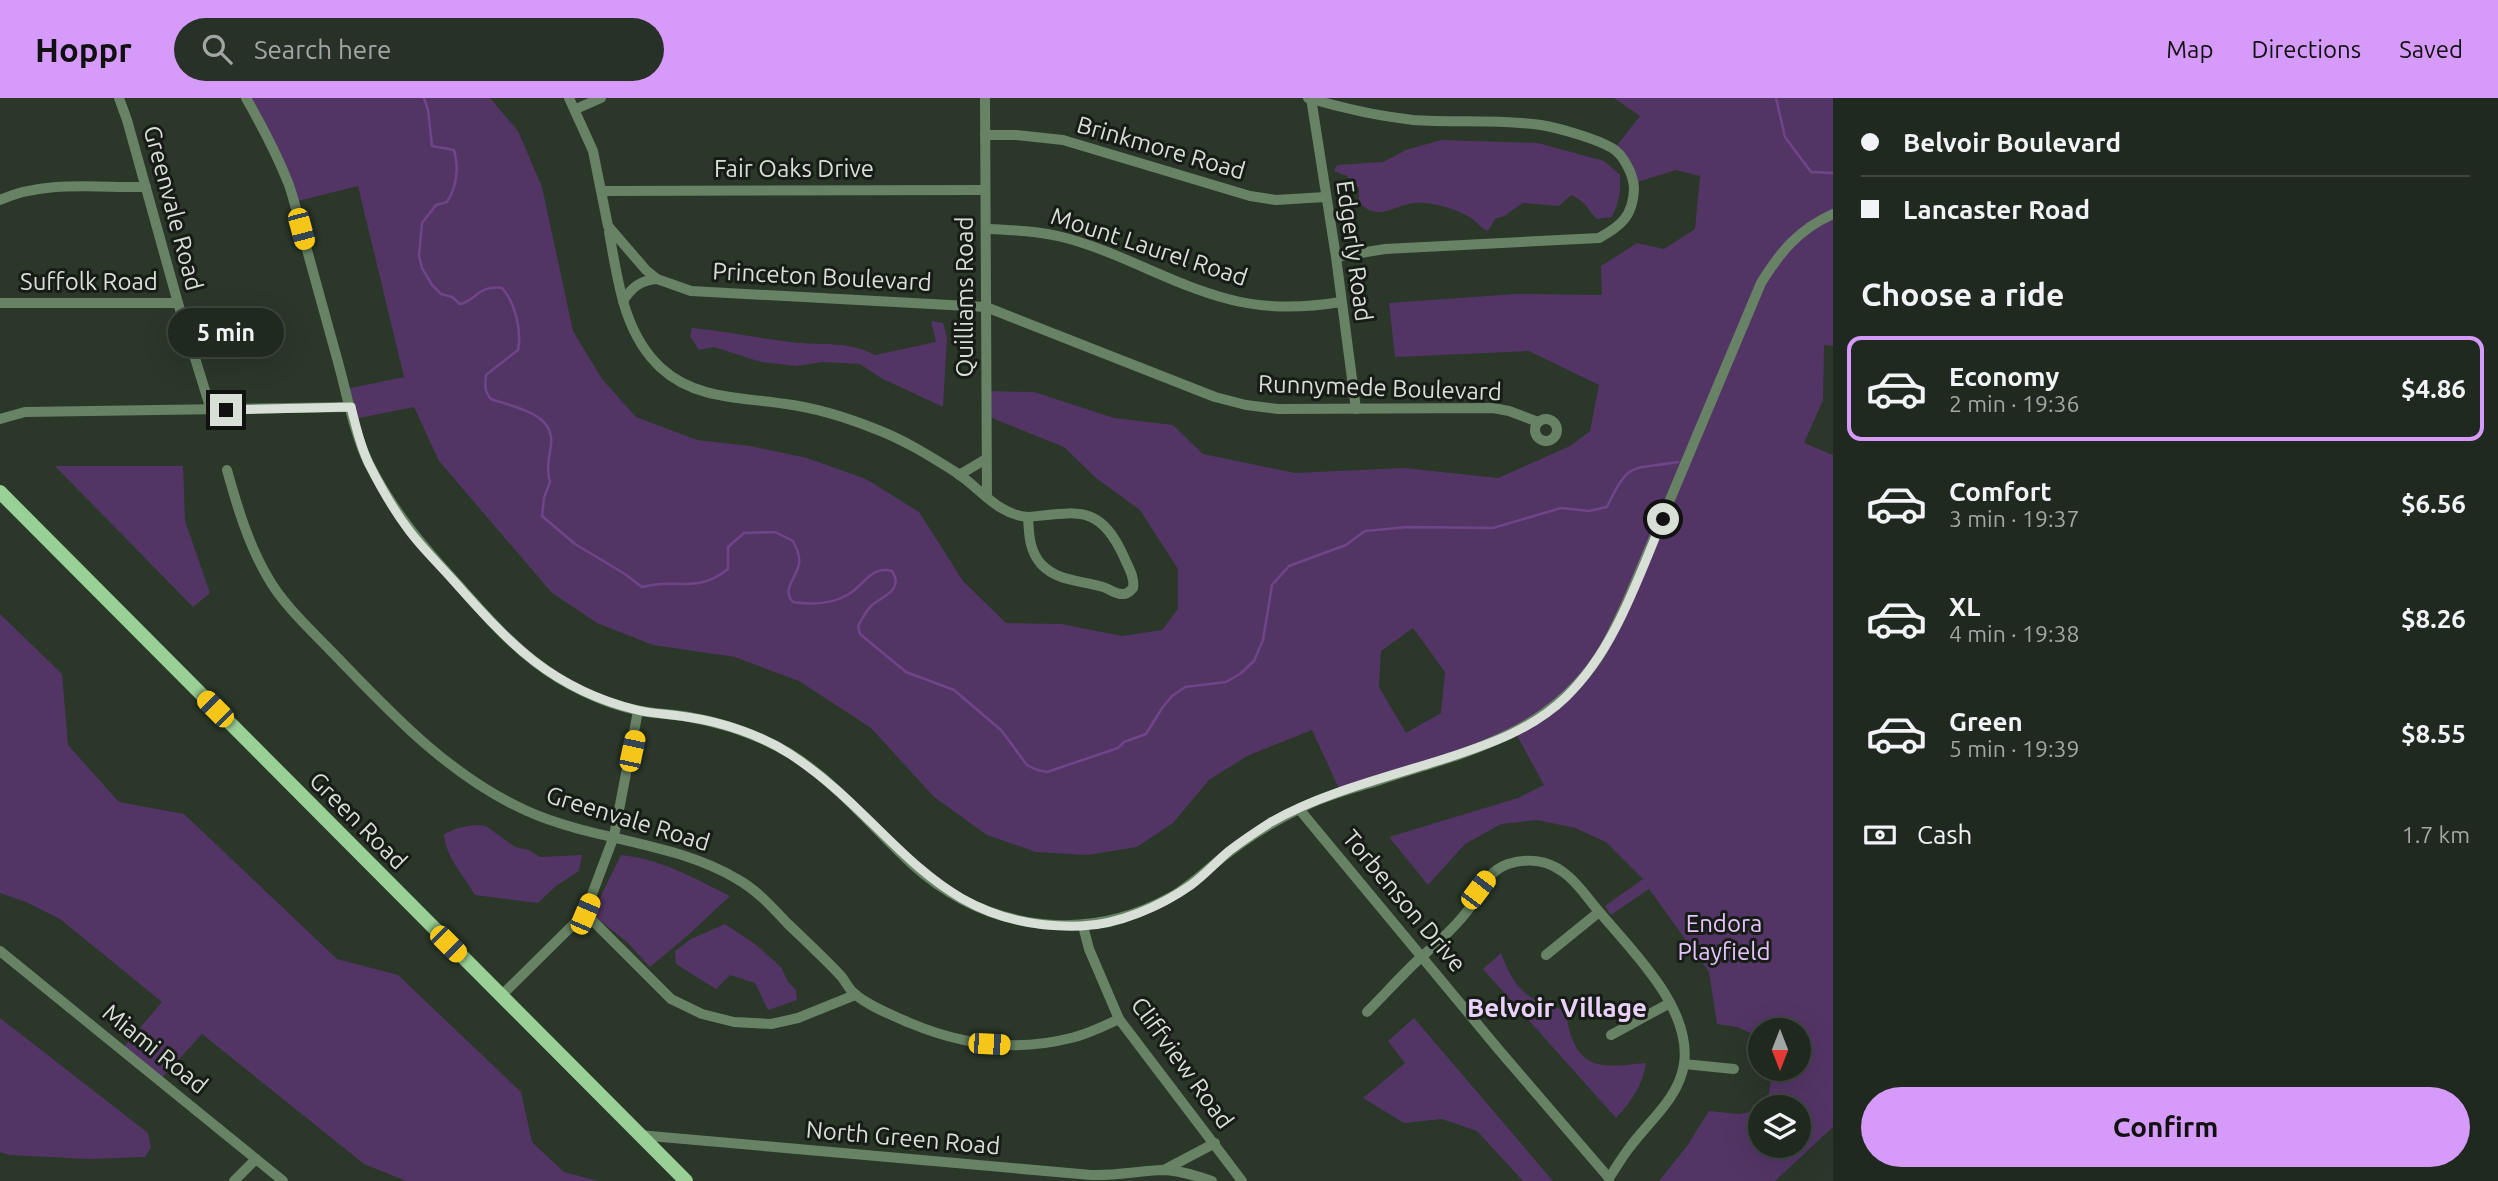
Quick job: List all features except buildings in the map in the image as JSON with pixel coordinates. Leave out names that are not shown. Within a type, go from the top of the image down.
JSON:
[{"type":"main road","name":"Green Road","points":[[0,492],[686,1181]]},
{"type":"street","name":"Greenvale Road","points":[[119,98],[177,303],[211,410]]},
{"type":"street","points":[[246,98],[272,146],[290,189],[366,459],[408,530],[512,643],[528,658],[588,694],[638,711],[690,717],[742,731],[788,752],[835,788],[915,866],[948,892],[976,906],[1033,923],[1083,926],[1137,912],[1168,899],[1193,883],[1229,851],[1273,821],[1313,802],[1494,743],[1537,720],[1566,697],[1608,642],[1688,460],[1761,283],[1781,251],[1816,221],[1833,214]]},
{"type":"street","name":"Princeton Boulevard","points":[[569,98],[593,151],[608,226],[634,259],[657,279],[691,291],[986,307]]},
{"type":"street","points":[[576,109],[601,98]]},
{"type":"street","name":"Quilliams Road","points":[[985,98],[987,496]]},
{"type":"street","points":[[1310,98],[1366,113],[1403,119],[1541,125],[1614,149],[1628,167],[1634,183],[1633,200],[1628,214],[1618,228],[1599,238],[1385,249],[1336,257]]},
{"type":"street","name":"Edgerly Road","points":[[1310,98],[1336,257],[1356,409]]},
{"type":"street","name":"Brinkmore Road","points":[[985,135],[1016,135],[1063,141],[1250,196],[1276,200],[1325,197]]},
{"type":"street","points":[[0,200],[22,191],[49,188],[146,187]]},
{"type":"street","name":"Fair Oaks Drive","points":[[602,191],[985,190]]},
{"type":"street","points":[[608,226],[630,325],[650,356],[675,379],[710,395],[810,408],[859,422],[921,450],[959,475],[1005,512],[1028,517],[1084,514],[1098,520],[1109,528],[1115,538],[1132,574],[1133,588],[1125,594],[1119,594],[1101,586],[1060,577],[1049,571],[1031,546],[1028,517]]},
{"type":"street","name":"Mount Laurel Road","points":[[986,229],[1033,231],[1068,239],[1227,299],[1312,307],[1341,303]]},
{"type":"street","points":[[623,301],[636,285],[657,279]]},
{"type":"street","name":"Suffolk Road","points":[[0,303],[177,303]]},
{"type":"street","name":"Runnymede Boulevard","points":[[986,307],[1215,397],[1246,405],[1279,409],[1493,408],[1538,422]]},
{"type":"street","points":[[0,419],[25,412],[351,407]]},
{"type":"street","points":[[959,475],[986,459]]},
{"type":"street","name":"Greenvale Road","points":[[227,470],[248,537],[268,579],[298,617],[418,739],[463,774],[526,811],[706,862],[740,880],[813,948],[842,977],[855,995],[905,1021],[961,1041],[1014,1045],[1046,1043],[1074,1037],[1119,1019]]},
{"type":"street","points":[[502,995],[585,914],[614,836],[638,711]]},
{"type":"street","name":"Torbenson Drive","points":[[1299,809],[1609,1179]]},
{"type":"street","points":[[1367,1012],[1457,924],[1489,875],[1505,865],[1525,860],[1547,863],[1563,871],[1650,971],[1679,1023],[1684,1064],[1667,1103],[1629,1147],[1609,1179]]},
{"type":"street","points":[[1546,955],[1599,912]]},
{"type":"street","points":[[585,914],[671,999],[702,1014],[734,1022],[771,1024],[799,1018],[855,995]]},
{"type":"street","name":"Cliffview Road","points":[[1083,926],[1089,949],[1119,1019],[1242,1181]]},
{"type":"street","name":"Miami Road","points":[[0,951],[283,1181]]},
{"type":"street","points":[[1611,1035],[1670,1003]]},
{"type":"street","points":[[1684,1064],[1734,1069]]},
{"type":"street","name":"North Green Road","points":[[639,1135],[1091,1175],[1115,1176],[1164,1170],[1212,1181]]},
{"type":"street","name":"North Green Road","points":[[1164,1170],[1215,1143]]},
{"type":"street","points":[[234,1181],[256,1159]]},
{"type":"green space","name":"Endora Playfield","points":[[246,98],[490,98],[518,131],[542,187],[573,331],[602,379],[636,417],[697,440],[750,446],[807,458],[866,479],[919,512],[963,581],[1006,623],[1061,624],[1122,636],[1162,630],[1178,609],[1178,569],[1140,510],[1096,478],[1064,447],[987,416],[986,391],[1034,392],[1114,418],[1173,425],[1203,454],[1295,473],[1404,468],[1498,478],[1570,446],[1590,431],[1599,385],[1529,351],[1395,357],[1389,303],[1515,294],[1602,295],[1601,266],[1637,243],[1664,249],[1695,229],[1700,176],[1676,170],[1634,183],[1614,149],[1640,116],[1614,98],[1833,98],[1833,346],[1824,345],[1823,400],[1804,443],[1833,455],[1833,1127],[1811,1147],[1811,1095],[1768,1095],[1771,1082],[1811,1082],[1811,1018],[1748,1018],[1748,1032],[1717,1024],[1709,972],[1649,889],[1611,915],[1605,906],[1643,879],[1606,842],[1575,828],[1537,820],[1501,824],[1465,844],[1428,885],[1389,837],[1518,798],[1544,785],[1515,732],[1341,793],[1312,730],[1247,756],[1209,780],[1173,823],[1137,847],[1087,855],[1036,852],[987,835],[934,797],[871,728],[799,681],[735,657],[653,645],[597,623],[552,593],[439,461],[414,407],[354,419],[346,389],[404,377],[358,186],[294,202]],"holes":[[[1413,628],[1445,672],[1441,713],[1406,733],[1379,687],[1381,651]]]},
{"type":"green space","points":[[1441,140],[1538,143],[1604,161],[1620,175],[1619,197],[1612,217],[1597,219],[1584,203],[1571,195],[1559,206],[1523,203],[1495,219],[1488,231],[1465,215],[1436,204],[1414,203],[1380,212],[1367,209],[1359,203],[1359,188],[1347,176],[1334,171],[1337,165],[1383,162],[1406,150]]},
{"type":"green space","points":[[931,321],[943,323],[947,337],[943,407],[881,378],[860,364],[823,362],[796,366],[761,362],[714,347],[699,350],[690,336],[692,328],[790,342],[844,345],[875,355],[936,342]]},
{"type":"green space","points":[[55,466],[183,466],[185,521],[210,593],[193,607]]},
{"type":"green space","points":[[0,614],[62,674],[68,745],[119,802],[184,814],[337,959],[398,975],[521,1092],[532,1142],[564,1172],[598,1181],[406,1181],[364,1164],[202,1034],[160,1080],[122,1049],[162,1002],[60,919],[0,893]]},
{"type":"green space","points":[[474,825],[486,826],[515,847],[529,850],[540,857],[582,855],[579,871],[556,886],[538,903],[475,895],[451,858],[444,834]]},
{"type":"green space","points":[[621,855],[664,865],[730,896],[650,967],[627,942],[592,914]]},
{"type":"green space","points":[[725,924],[755,944],[781,967],[788,982],[796,990],[797,1000],[768,1010],[755,983],[730,975],[716,989],[676,964],[675,951],[691,939]]},
{"type":"green space","points":[[1501,953],[1520,988],[1532,998],[1563,1012],[1582,1055],[1591,1061],[1610,1066],[1646,1063],[1636,1093],[1616,1118],[1483,969]]},
{"type":"green space","points":[[0,1018],[148,1133],[151,1147],[145,1157],[89,1159],[9,1155],[0,1152]]},
{"type":"green space","points":[[1414,1018],[1553,1181],[1523,1181],[1477,1131],[1442,1119],[1404,1123],[1363,1098],[1405,1063],[1388,1041]]},
{"type":"green space","points":[[1709,1111],[1748,1112],[1748,1158],[1800,1158],[1775,1181],[1659,1181],[1687,1146]]},
{"type":"waterway","points":[[424,98],[432,146],[454,150],[457,170],[453,190],[447,202],[436,205],[422,223],[419,256],[422,268],[441,294],[452,297],[460,304],[494,288],[502,288],[511,301],[518,326],[518,350],[486,375],[486,388],[491,399],[540,418],[550,434],[550,482],[544,498],[542,516],[575,544],[642,587],[696,583],[716,577],[728,569],[728,547],[744,533],[775,532],[793,541],[799,561],[789,588],[793,602],[836,600],[849,594],[874,573],[892,571],[895,578],[893,588],[867,610],[858,626],[860,634],[906,672],[954,690],[1001,730],[1027,765],[1037,770],[1047,772],[1118,748],[1124,742],[1146,734],[1162,708],[1172,696],[1185,687],[1226,682],[1240,674],[1254,661],[1263,640],[1272,585],[1289,566],[1346,545],[1365,531],[1408,527],[1493,528],[1561,508],[1589,511],[1607,507],[1627,474],[1642,467],[1678,462]]},
{"type":"waterway","points":[[1776,98],[1785,137],[1811,172],[1833,173]]},
{"type":"district","name":"Belvoir Village","points":[[1557,1008]]},
{"type":"route","points":[[226,410],[351,407],[366,459],[408,530],[504,636],[528,658],[588,694],[638,711],[690,717],[742,731],[788,752],[835,788],[915,866],[948,892],[1003,916],[1058,925],[1083,926],[1104,922],[1168,899],[1193,883],[1229,851],[1273,821],[1313,802],[1494,743],[1537,720],[1566,697],[1608,642],[1663,519]]}]
